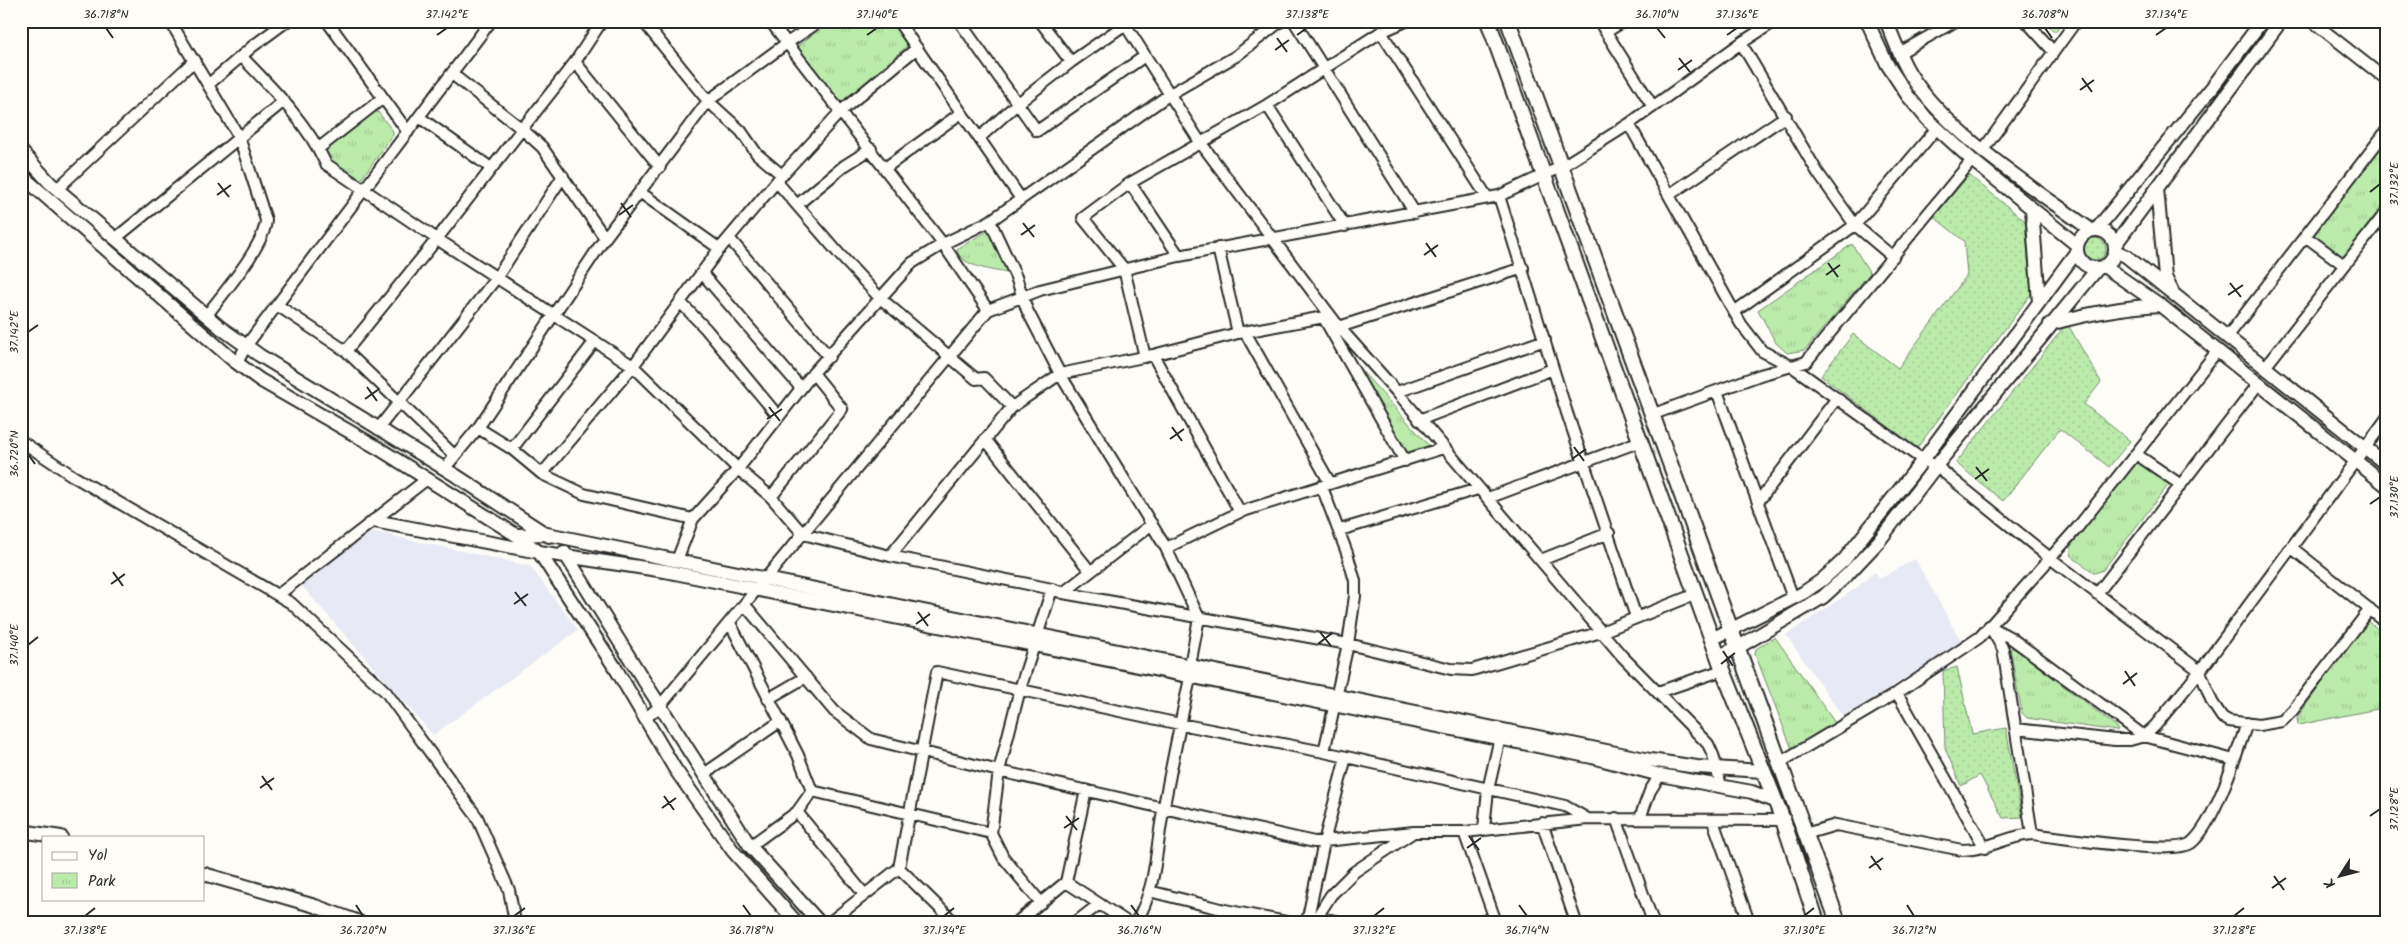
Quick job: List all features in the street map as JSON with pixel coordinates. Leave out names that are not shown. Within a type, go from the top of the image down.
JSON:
[{"type":"main road","points":[[1488,21],[1723,670],[1783,820],[1817,922]]},
{"type":"main road","points":[[1508,21],[1838,922]]},
{"type":"street","points":[[170,21],[210,84],[239,137],[266,220],[265,230],[252,253],[206,315]]},
{"type":"street","points":[[210,84],[287,21]]},
{"type":"street","points":[[327,21],[408,132]]},
{"type":"street","points":[[237,363],[246,346],[364,192],[491,21]]},
{"type":"street","points":[[346,351],[437,239],[575,62],[602,21]]},
{"type":"street","points":[[643,21],[708,101],[741,131],[757,154],[780,179],[840,255],[880,297],[976,380],[984,378],[1012,407]]},
{"type":"street","points":[[770,21],[943,244],[988,310]]},
{"type":"street","points":[[444,468],[478,428],[605,238],[641,193],[708,101],[786,43],[820,21]]},
{"type":"street","points":[[898,21],[1021,199]]},
{"type":"street","points":[[959,21],[1037,131],[1145,56]]},
{"type":"street","points":[[1040,21],[1071,62]]},
{"type":"street","points":[[677,560],[693,519],[738,469],[813,373],[912,263],[943,244],[990,221],[1170,94],[1236,56],[1281,21]]},
{"type":"street","points":[[1294,21],[1414,212]]},
{"type":"street","points":[[1240,512],[1149,356],[1124,269],[1082,218],[1130,183],[1267,105],[1325,70],[1381,32],[1406,21]]},
{"type":"street","points":[[1599,21],[1653,108]]},
{"type":"street","points":[[1606,32],[1624,21]]},
{"type":"street","points":[[646,718],[660,706],[730,623],[988,310],[1024,295],[1179,256],[1345,226],[1488,196],[1499,196],[1561,167],[1629,124],[1741,43],[1775,21]]},
{"type":"street","points":[[1867,21],[1887,64],[1912,102],[1972,160],[2077,248],[2081,260],[2086,265],[2101,267],[2160,305],[2387,486]]},
{"type":"street","points":[[1886,21],[1909,73],[1939,112],[1983,150],[2094,230],[2108,234],[2115,248],[2387,464]]},
{"type":"street","points":[[1901,52],[1956,21]]},
{"type":"street","points":[[2026,21],[2053,51]]},
{"type":"street","points":[[1983,150],[2076,21]]},
{"type":"street","points":[[1712,639],[1793,598],[1822,580],[1844,560],[1923,460],[2039,302],[2077,248],[2080,237],[2094,230],[2214,85],[2262,21]]},
{"type":"street","points":[[1718,656],[1737,648],[1822,597],[1841,581],[1879,541],[1936,466],[2050,324],[2101,267],[2113,257],[2115,248],[2157,188],[2281,21]]},
{"type":"street","points":[[2312,21],[2387,80]]},
{"type":"street","points":[[979,138],[1017,104],[1126,22],[1145,56],[1200,142],[1339,328],[1397,392],[1601,632],[1708,744],[1721,786]]},
{"type":"street","points":[[1381,32],[1488,196]]},
{"type":"street","points":[[1741,43],[1786,116],[1818,173],[1855,225],[1893,257]]},
{"type":"street","points":[[542,474],[633,366],[720,249],[780,179],[841,111],[917,48]]},
{"type":"street","points":[[242,57],[284,101],[319,148],[326,164],[364,192],[633,366],[738,469],[771,497],[803,534],[890,556],[1052,589],[1063,594],[1348,644],[1451,669],[1472,670],[1601,632],[1696,594]]},
{"type":"street","points":[[57,189],[195,60]]},
{"type":"street","points":[[575,62],[660,167]]},
{"type":"street","points":[[452,74],[542,147],[564,176],[605,238]]},
{"type":"street","points":[[319,148],[383,98]]},
{"type":"street","points":[[116,238],[284,101]]},
{"type":"street","points":[[1267,105],[1345,226]]},
{"type":"street","points":[[884,168],[961,113]]},
{"type":"street","points":[[1669,195],[1786,116]]},
{"type":"street","points":[[419,117],[491,168]]},
{"type":"street","points":[[1629,124],[1734,312],[1762,351],[1793,367],[1923,460],[1936,466],[2050,558],[2200,671],[2212,702],[2222,717],[2229,721],[2259,725],[2282,721],[2293,710],[2370,609]]},
{"type":"street","points":[[1734,312],[1855,225],[1937,128]]},
{"type":"street","points":[[2228,336],[2387,130]]},
{"type":"street","points":[[798,204],[844,166],[871,149]]},
{"type":"street","points":[[21,151],[57,189],[206,315],[246,346],[548,534],[568,556],[660,706],[750,846],[819,922]]},
{"type":"street","points":[[1651,415],[1760,375],[1806,362],[1819,349],[1972,160]]},
{"type":"street","points":[[21,175],[197,330],[260,380],[427,479],[516,535],[539,552],[646,718],[675,769],[733,851],[796,922]]},
{"type":"street","points":[[378,429],[497,277],[564,176]]},
{"type":"street","points":[[1130,183],[1179,256]]},
{"type":"street","points":[[2157,188],[2165,277],[2168,286],[2177,297]]},
{"type":"street","points":[[641,193],[720,249]]},
{"type":"street","points":[[1499,196],[1553,369],[1636,617]]},
{"type":"street","points":[[2032,209],[2039,302]]},
{"type":"street","points":[[2266,366],[2387,211]]},
{"type":"street","points":[[990,221],[1024,295],[1027,310],[1060,374],[1166,548],[1199,618],[1163,808],[1156,859],[1146,907],[1136,922]]},
{"type":"street","points":[[2305,236],[2344,265]]},
{"type":"street","points":[[729,238],[829,357]]},
{"type":"street","points":[[1218,248],[1242,332],[1326,485],[1355,582],[1356,596],[1348,644],[1324,752]]},
{"type":"street","points":[[1339,328],[1523,268]]},
{"type":"street","points":[[702,273],[801,388]]},
{"type":"street","points":[[681,303],[706,329],[778,416]]},
{"type":"street","points":[[277,305],[346,351],[454,455]]},
{"type":"street","points":[[2050,324],[2124,308],[2160,305]]},
{"type":"street","points":[[890,556],[1012,407],[1060,374],[1149,356],[1242,332],[1324,318],[1339,328]]},
{"type":"street","points":[[1324,318],[1405,461]]},
{"type":"street","points":[[1397,392],[1545,340]]},
{"type":"street","points":[[512,449],[595,341]]},
{"type":"street","points":[[1779,763],[1897,693],[1980,637],[2078,527],[2218,350]]},
{"type":"street","points":[[1419,420],[1553,369]]},
{"type":"street","points":[[771,497],[842,409],[813,373]]},
{"type":"street","points":[[2098,594],[2259,383]]},
{"type":"street","points":[[1717,391],[1793,598]]},
{"type":"street","points":[[1758,502],[1837,398]]},
{"type":"street","points":[[2016,729],[2115,740],[2130,740],[2144,736],[2155,726],[2200,671],[2387,418]]},
{"type":"street","points":[[478,428],[512,449],[542,474],[584,494],[693,519]]},
{"type":"street","points":[[985,440],[1090,572]]},
{"type":"street","points":[[21,441],[72,476],[290,603],[386,692],[481,826],[509,890],[515,922]]},
{"type":"street","points":[[1488,498],[1640,441]]},
{"type":"street","points":[[1166,548],[1240,512],[1443,448]]},
{"type":"street","points":[[2136,454],[2180,485]]},
{"type":"street","points":[[278,595],[427,479]]},
{"type":"street","points":[[1340,530],[1478,488]]},
{"type":"street","points":[[374,521],[539,552],[665,571],[757,590],[1036,639]]},
{"type":"street","points":[[1063,594],[1152,524]]},
{"type":"street","points":[[1541,560],[1609,533]]},
{"type":"street","points":[[516,535],[548,534],[767,578],[1036,639],[1501,734],[1650,760],[1716,769],[1763,771]]},
{"type":"street","points":[[2292,548],[2387,623]]},
{"type":"street","points":[[1041,903],[1003,857],[991,833],[999,771],[1020,689],[1052,589]]},
{"type":"street","points":[[745,605],[834,711],[872,739],[999,771],[1314,842],[1414,832],[1464,832],[1484,828],[1588,819],[1783,820]]},
{"type":"street","points":[[730,623],[798,755],[812,792]]},
{"type":"street","points":[[1989,626],[2003,649],[2032,834]]},
{"type":"street","points":[[1989,626],[2011,638],[2144,736],[2234,760]]},
{"type":"street","points":[[1658,692],[1723,670]]},
{"type":"street","points":[[830,922],[899,868],[937,672],[1180,724],[1324,752],[1565,806],[1588,819]]},
{"type":"street","points":[[768,699],[806,677]]},
{"type":"street","points":[[1897,693],[1985,848]]},
{"type":"street","points":[[704,774],[781,721]]},
{"type":"street","points":[[1805,834],[1836,825],[1962,850],[1985,848],[2017,835],[2032,834],[2121,845],[2186,846],[2192,842],[2214,809],[2247,724]]},
{"type":"street","points":[[1501,734],[1660,775],[1752,792],[1774,801]]},
{"type":"street","points":[[1484,828],[1488,790],[1501,734]]},
{"type":"street","points":[[1311,920],[1324,842],[1346,757]]},
{"type":"street","points":[[1640,818],[1650,791],[1660,775]]},
{"type":"street","points":[[1017,922],[1066,882],[1086,790]]},
{"type":"street","points":[[812,792],[991,833]]},
{"type":"street","points":[[750,846],[796,812],[812,792]]},
{"type":"street","points":[[796,812],[864,894]]},
{"type":"street","points":[[1616,818],[1653,922]]},
{"type":"street","points":[[1713,821],[1749,922]]},
{"type":"street","points":[[1542,823],[1576,922]]},
{"type":"street","points":[[21,831],[54,836]]},
{"type":"street","points":[[1311,920],[1330,894],[1354,872],[1414,832]]},
{"type":"street","points":[[1464,832],[1495,920],[1481,922]]},
{"type":"street","points":[[899,868],[954,922]]},
{"type":"street","points":[[205,874],[315,906],[359,922]]},
{"type":"street","points":[[1066,882],[1098,905],[1127,922]]},
{"type":"street","points":[[1149,891],[1250,918],[1287,922]]},
{"type":"street","points":[[1076,922],[1098,905]]},
{"type":"street","points":[[1311,920],[1340,922]]},
{"type":"shaded area","points":[[370,531],[530,566],[578,630],[433,735],[302,586]]},
{"type":"shaded area","points":[[1915,559],[1962,643],[1843,717],[1786,635],[1855,589],[1875,572],[1880,579]]},
{"type":"green space","points":[[830,21],[892,21],[908,45],[836,109],[790,52]]},
{"type":"green space","points":[[2044,21],[2063,21],[2055,32]]},
{"type":"green space","points":[[378,112],[393,131],[393,135],[359,182],[325,157],[323,153],[373,113]]},
{"type":"green space","points":[[2387,138],[2387,200],[2343,257],[2313,236]]},
{"type":"green space","points":[[1969,175],[2025,221],[2031,294],[1917,448],[1821,376],[1853,334],[1898,368],[1967,275],[1964,241],[1934,217]]},
{"type":"green space","points":[[989,230],[1013,274],[989,270],[971,264],[959,255],[957,249]]},
{"type":"green space","points":[[2095,238],[2103,241],[2106,249],[2103,257],[2095,260],[2087,257],[2084,249],[2087,241]]},
{"type":"green space","points":[[1852,244],[1870,273],[1805,350],[1787,353],[1776,343],[1758,310]]},
{"type":"green space","points":[[2067,323],[2101,382],[2084,404],[2130,441],[2109,467],[2060,429],[2003,501],[1956,463]]},
{"type":"green space","points":[[1360,369],[1432,449],[1408,457]]},
{"type":"green space","points":[[2138,461],[2169,484],[2103,570],[2095,573],[2072,557],[2070,547]]},
{"type":"green space","points":[[2369,622],[2387,636],[2387,707],[2298,725],[2297,718],[2364,624]]},
{"type":"green space","points":[[1775,637],[1835,723],[1792,749],[1755,654],[1756,649]]},
{"type":"green space","points":[[2014,648],[2117,727],[2117,731],[2027,718],[2022,713],[2010,649]]},
{"type":"green space","points":[[1957,667],[1972,734],[2006,728],[2022,817],[2003,818],[1980,775],[1961,786],[1945,748],[1943,671]]}]
